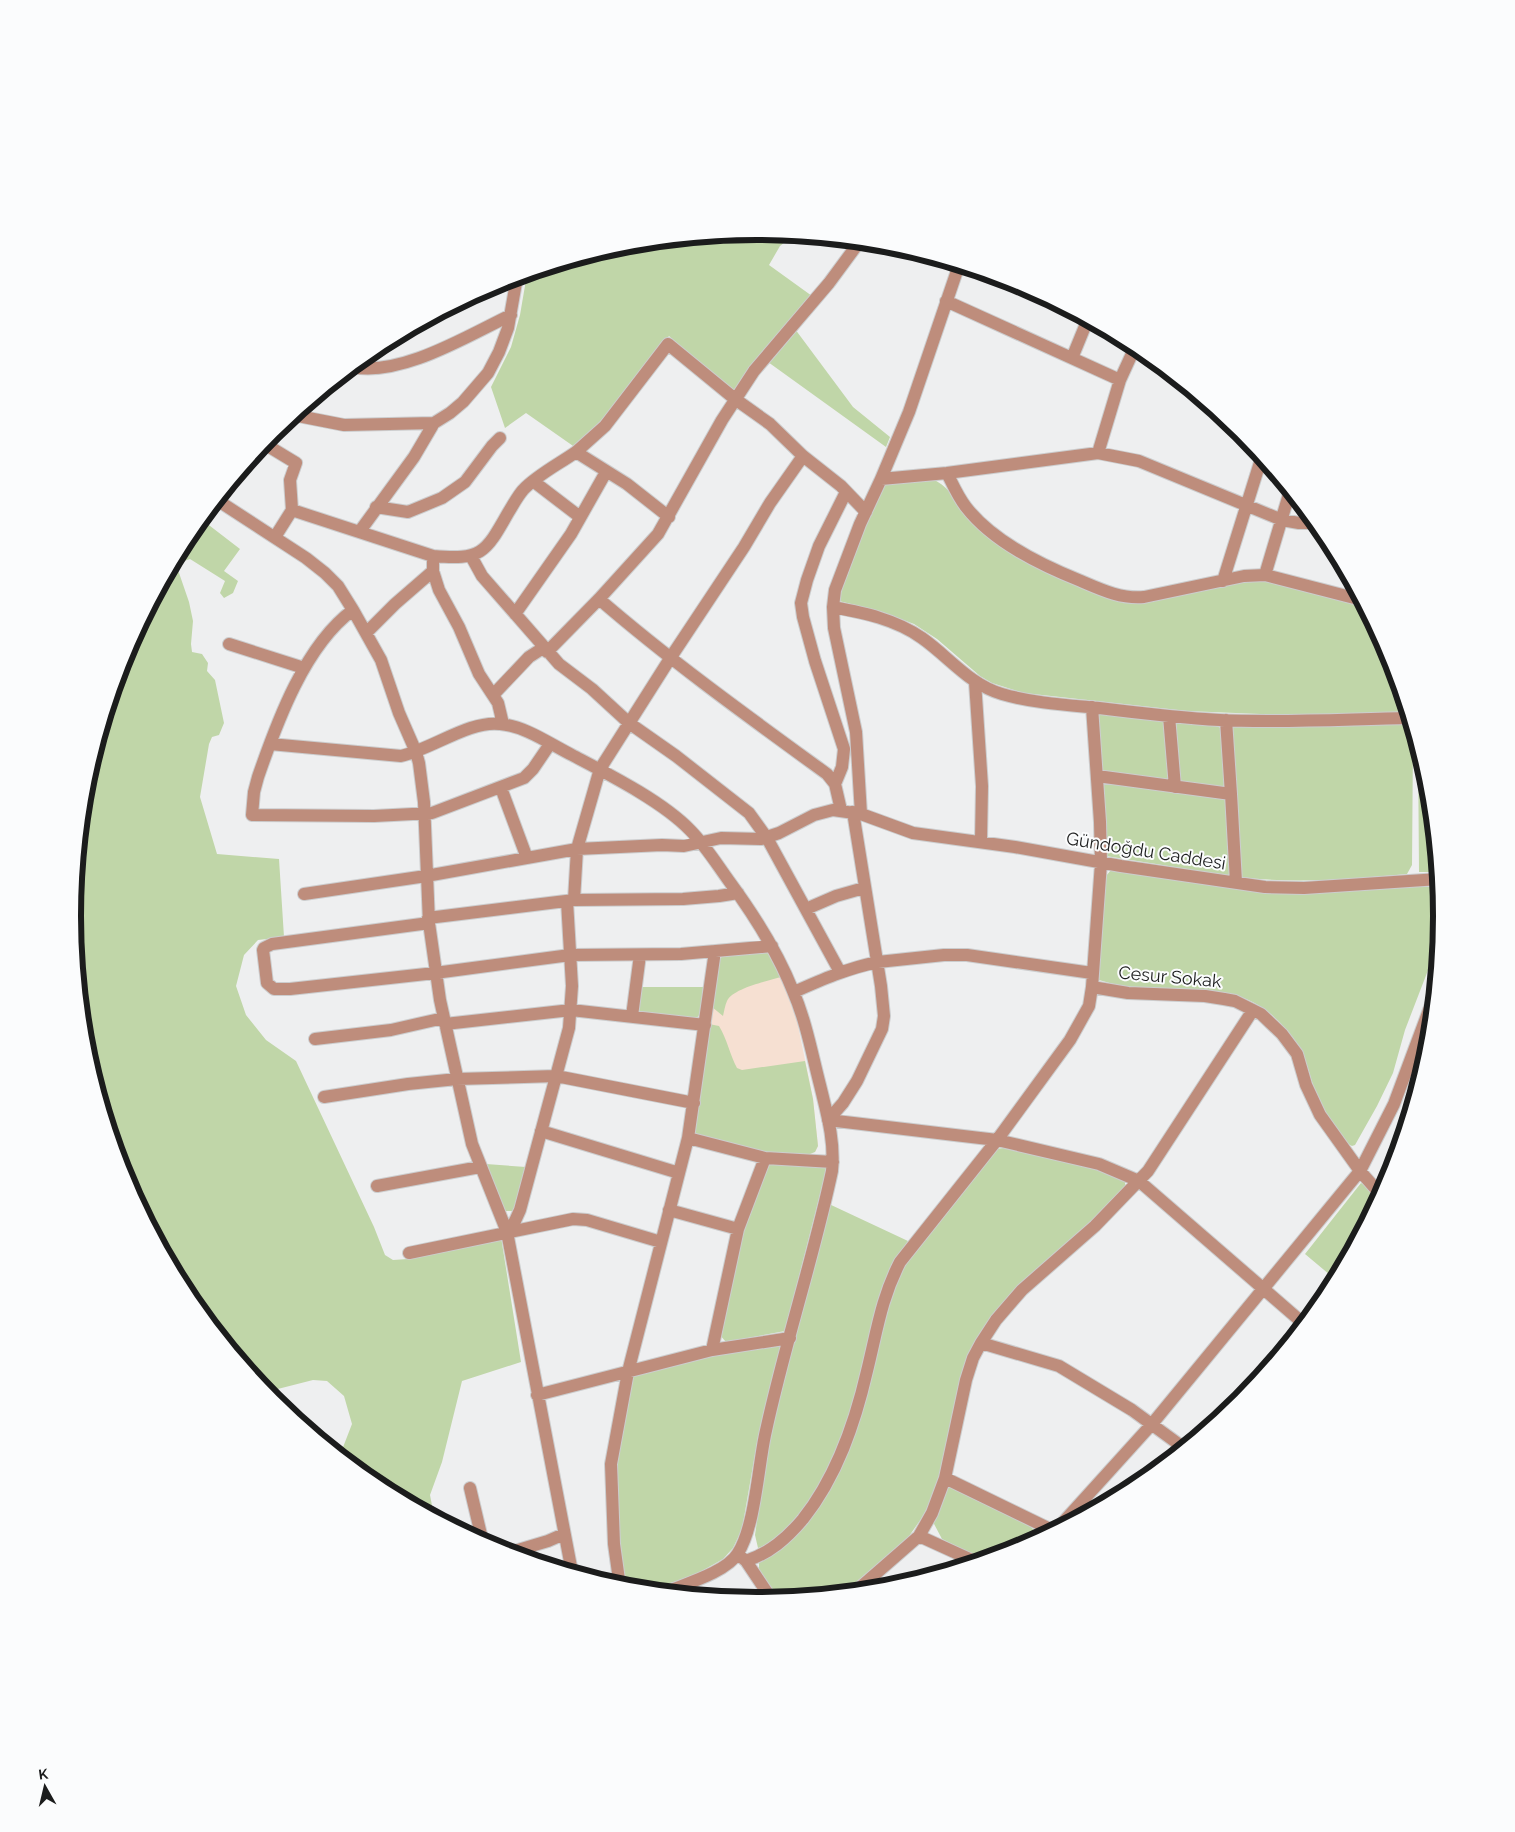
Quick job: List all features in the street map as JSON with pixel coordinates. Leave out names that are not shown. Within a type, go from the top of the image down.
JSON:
[{"type":"street","points":[[493,696],[529,657],[545,650],[599,599],[650,545],[669,517],[735,399],[754,371],[788,328],[829,283],[855,247]]},
{"type":"street","points":[[828,1120],[843,1103],[857,1081],[882,1029],[884,1010],[878,962],[852,812],[856,732],[834,628],[833,607],[840,576],[909,412],[957,270]]},
{"type":"street","points":[[360,531],[414,457],[434,423],[450,413],[484,380],[499,352],[511,315],[516,285]]},
{"type":"street","points":[[946,301],[1120,380]]},
{"type":"street","points":[[362,368],[378,369],[408,362],[448,346],[511,315]]},
{"type":"street","points":[[1072,358],[1086,325]]},
{"type":"street","points":[[292,510],[433,556],[453,558],[471,556],[480,552],[490,541],[518,495],[533,481],[576,452],[605,426],[668,344],[735,399],[770,424],[803,456],[829,475],[866,512]]},
{"type":"street","points":[[1098,453],[1120,380],[1132,353]]},
{"type":"street","points":[[302,417],[344,424],[434,423]]},
{"type":"street","points":[[376,507],[408,512],[442,498],[465,482],[500,438]]},
{"type":"street","points":[[270,447],[296,462],[290,480],[292,510],[275,537]]},
{"type":"street","points":[[576,452],[646,498],[669,517]]},
{"type":"street","points":[[882,479],[947,473],[1098,453],[1139,461],[1282,520],[1308,523]]},
{"type":"street","points":[[507,1232],[520,1210],[569,1028],[571,1010],[570,901],[577,849],[600,769],[775,496],[803,456]]},
{"type":"street","points":[[1223,582],[1260,463]]},
{"type":"street","points":[[515,614],[571,534],[606,472]]},
{"type":"street","points":[[947,473],[965,507],[1006,543],[1041,565],[1116,595],[1134,598],[1144,597],[1223,582],[1244,576],[1265,575],[1354,598]]},
{"type":"street","points":[[533,481],[580,518]]},
{"type":"street","points":[[835,784],[842,768],[844,749],[815,661],[801,603],[819,546],[846,492]]},
{"type":"street","points":[[1265,575],[1288,497]]},
{"type":"street","points":[[222,503],[275,537],[325,573],[338,586],[381,660],[399,713],[416,752],[424,814],[429,921],[435,974],[470,1136],[480,1167],[507,1232],[571,1565]]},
{"type":"street","points":[[433,556],[432,571],[439,590],[459,627],[479,674],[498,703],[503,724]]},
{"type":"street","points":[[471,556],[482,576],[545,650],[629,723],[676,756],[749,813],[767,838],[840,972]]},
{"type":"street","points":[[366,633],[432,571]]},
{"type":"street","points":[[599,599],[632,628],[827,774],[852,812]]},
{"type":"street","points":[[833,607],[866,613],[904,627],[935,648],[975,682],[1000,694],[1015,697],[1092,708],[1226,720],[1404,718]]},
{"type":"street","points":[[353,610],[330,630],[304,668],[296,684],[270,744],[256,785],[252,815],[424,814],[448,808],[524,778],[529,774],[550,744]]},
{"type":"street","points":[[229,644],[304,668]]},
{"type":"street","points":[[975,682],[982,786],[981,842]]},
{"type":"street","points":[[678,1587],[730,1562],[742,1558],[755,1558],[775,1547],[789,1535],[820,1494],[844,1448],[854,1420],[868,1370],[876,1325],[890,1282],[900,1262],[997,1140],[1070,1040],[1089,1006],[1101,863],[1092,708]]},
{"type":"street","points":[[1169,716],[1175,787]]},
{"type":"street","points":[[1226,720],[1236,882]]},
{"type":"street","points":[[270,744],[394,756],[416,752],[475,727],[489,724],[503,724],[521,729],[600,769],[672,815],[690,829],[701,841],[738,893],[772,946],[794,992],[810,1047],[828,1120],[833,1148],[833,1162],[820,1221],[765,1435],[742,1558],[766,1592]]},
{"type":"street","points":[[1097,776],[1231,794]]},
{"type":"street","points":[[500,788],[527,858]]},
{"type":"street","points":[[304,894],[426,876],[577,849],[662,845],[684,846],[713,838],[753,840],[767,838],[824,811],[852,812]]},
{"type":"street","name":"Gündoğdu Caddesi","points":[[852,812],[913,832],[1101,863],[1265,887],[1304,888],[1432,879]]},
{"type":"street","points":[[806,909],[836,896],[864,888]]},
{"type":"street","points":[[738,893],[682,899],[570,901],[272,944],[264,948],[266,978],[270,986],[278,989],[435,974],[570,955],[715,952],[772,946]]},
{"type":"street","points":[[619,1577],[614,1544],[611,1464],[628,1372],[688,1138],[715,952]]},
{"type":"street","points":[[794,992],[840,972],[878,962],[955,954],[967,954],[1092,974]]},
{"type":"street","points":[[632,1016],[640,955]]},
{"type":"street","name":"Cesur Sokak","points":[[1092,987],[1154,995],[1214,997],[1234,1001],[1261,1014],[1282,1034],[1297,1054],[1306,1085],[1320,1115],[1360,1171],[1376,1189]]},
{"type":"street","points":[[315,1039],[391,1030],[444,1021],[571,1010],[705,1025]]},
{"type":"street","points":[[865,1583],[919,1536],[932,1513],[945,1478],[966,1380],[980,1343],[996,1320],[1022,1290],[1095,1226],[1139,1182],[1253,1010]]},
{"type":"street","points":[[1068,1517],[1152,1424],[1360,1171],[1394,1104],[1423,1038]]},
{"type":"street","points":[[324,1097],[408,1084],[457,1079],[556,1076],[694,1104]]},
{"type":"street","points":[[828,1120],[997,1140],[1099,1164],[1139,1182],[1300,1320]]},
{"type":"street","points":[[541,1131],[678,1172]]},
{"type":"street","points":[[688,1138],[765,1158],[833,1162]]},
{"type":"street","points":[[712,1350],[738,1229],[765,1158]]},
{"type":"street","points":[[377,1186],[480,1167]]},
{"type":"street","points":[[669,1210],[738,1229]]},
{"type":"street","points":[[409,1253],[564,1220],[580,1220],[661,1242]]},
{"type":"street","points":[[537,1395],[712,1350],[790,1338]]},
{"type":"street","points":[[980,1343],[1060,1366],[1152,1424],[1179,1444]]},
{"type":"street","points":[[945,1478],[1047,1527]]},
{"type":"street","points":[[470,1488],[482,1533]]},
{"type":"street","points":[[521,1549],[564,1534]]},
{"type":"street","points":[[919,1536],[968,1558]]},
{"type":"shaded area","points":[[718,962],[781,977],[797,1021],[813,1099],[818,1146],[815,1152],[697,1136]]},
{"type":"green space","points":[[713,241],[787,241],[780,246],[769,265],[812,296],[734,394],[669,336],[616,404],[576,448],[526,413],[505,428],[491,387],[511,347],[520,315],[526,281],[582,263],[626,253]]},
{"type":"green space","points":[[795,329],[853,407],[890,437],[886,447],[768,362]]},
{"type":"green space","points":[[932,479],[951,493],[976,526],[1108,597],[1122,602],[1141,604],[1212,587],[1259,580],[1288,584],[1357,604],[1382,657],[1402,713],[1285,715],[1187,711],[1024,693],[992,683],[980,676],[937,639],[914,624],[882,612],[839,601],[856,542],[883,487],[887,483]]},
{"type":"green space","points":[[207,524],[240,549],[224,571],[238,581],[233,593],[224,598],[220,593],[225,581],[190,559],[182,562]]},
{"type":"green space","points":[[180,565],[178,570],[189,602],[193,621],[192,652],[202,654],[208,663],[207,671],[215,680],[224,723],[219,735],[212,737],[209,744],[200,797],[217,854],[279,859],[284,937],[258,940],[244,955],[236,986],[246,1015],[266,1040],[296,1061],[374,1227],[385,1255],[393,1260],[408,1259],[501,1237],[521,1362],[462,1381],[442,1462],[430,1495],[433,1509],[382,1478],[342,1450],[352,1424],[344,1396],[327,1381],[313,1380],[275,1390],[221,1328],[195,1292],[151,1215],[133,1175],[104,1091],[94,1048],[87,1004],[81,916],[87,828],[94,784],[104,741],[133,657],[151,617]]},
{"type":"green space","points":[[1098,713],[1165,721],[1169,781],[1100,772]]},
{"type":"green space","points":[[1405,722],[1413,749],[1412,865],[1407,874],[1303,880],[1240,877],[1231,723]]},
{"type":"green space","points":[[1176,723],[1208,723],[1221,728],[1225,780],[1223,788],[1181,783]]},
{"type":"green space","points":[[1418,772],[1428,828],[1432,872],[1419,872]]},
{"type":"green space","points":[[1103,780],[1225,798],[1231,876],[1106,856]]},
{"type":"green space","points":[[1111,870],[1202,883],[1433,887],[1434,916],[1432,960],[1405,1030],[1393,1073],[1355,1145],[1348,1144],[1323,1109],[1298,1046],[1277,1020],[1255,1003],[1232,994],[1208,990],[1128,987],[1099,980],[1104,883],[1106,876]]},
{"type":"green space","points":[[768,949],[781,977],[736,992],[727,1001],[723,1016],[712,1007],[718,962],[723,955]]},
{"type":"green space","points":[[639,987],[703,987],[701,1013],[695,1020],[636,1012]]},
{"type":"green space","points":[[709,1024],[719,1026],[737,1068],[742,1070],[805,1061],[813,1099],[818,1146],[815,1152],[805,1156],[783,1156],[694,1134]]},
{"type":"green space","points":[[1011,1147],[1101,1170],[1125,1181],[1125,1189],[979,1336],[940,1479],[921,1519],[907,1539],[853,1585],[802,1591],[772,1592],[759,1572],[759,1560],[825,1496],[886,1307],[902,1265],[996,1149]]},
{"type":"green space","points":[[768,1163],[827,1167],[785,1331],[726,1342],[719,1334],[742,1229]]},
{"type":"green space","points":[[486,1164],[526,1167],[512,1211],[505,1211]]},
{"type":"green space","points":[[1361,1183],[1370,1189],[1373,1194],[1364,1215],[1330,1275],[1305,1254]]},
{"type":"green space","points":[[829,1204],[908,1241],[893,1264],[861,1379],[829,1465],[809,1502],[785,1531],[758,1548],[755,1535],[768,1445]]},
{"type":"green space","points":[[781,1345],[758,1437],[742,1529],[733,1548],[723,1559],[693,1576],[664,1585],[622,1578],[618,1556],[614,1464],[630,1375],[721,1353]]},
{"type":"green space","points":[[948,1486],[1030,1526],[1036,1532],[975,1556],[942,1539],[933,1522]]}]
